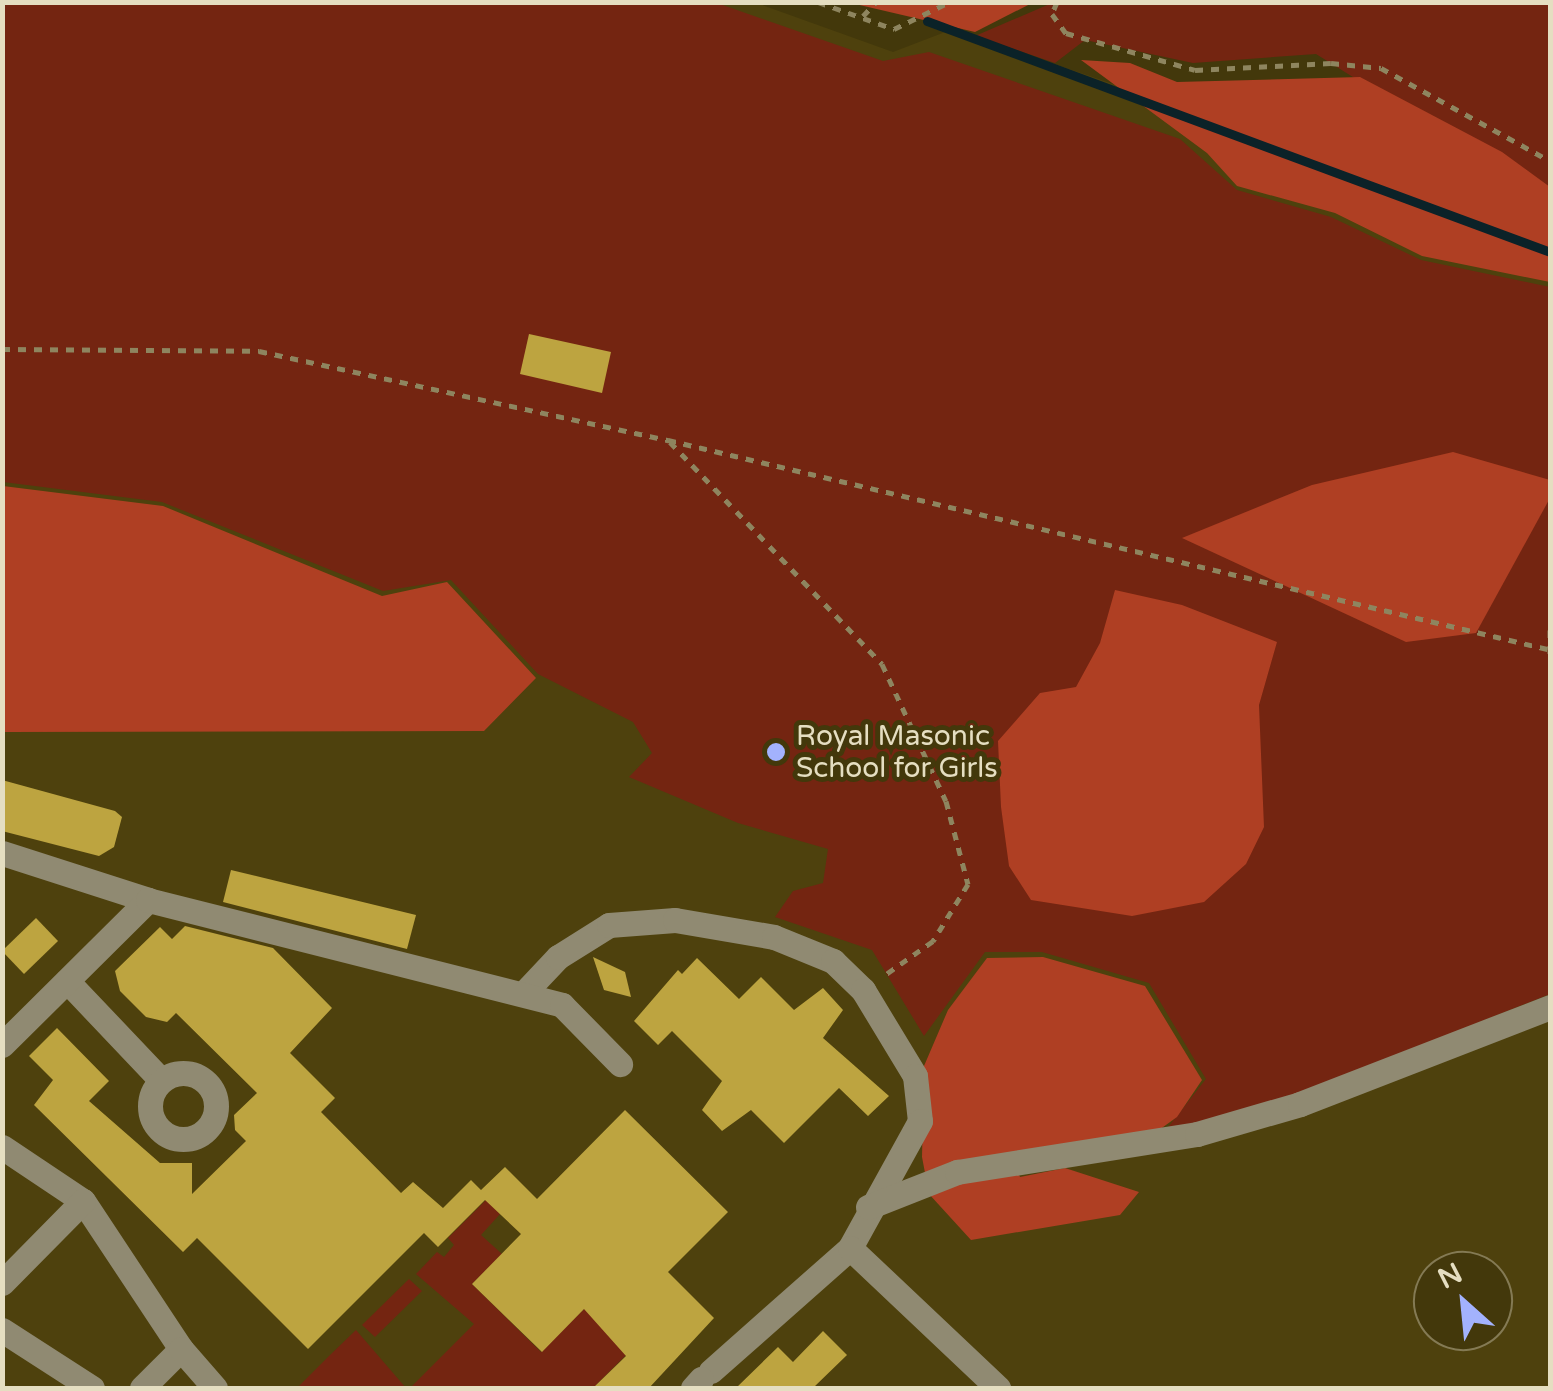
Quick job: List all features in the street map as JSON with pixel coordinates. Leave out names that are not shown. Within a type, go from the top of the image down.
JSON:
[{"type":"lane","points":[[2,852],[148,900],[562,1005],[620,1064]]},
{"type":"lane","points":[[2,1045],[148,900]]},
{"type":"lane","points":[[524,994],[558,957],[609,924],[676,920],[774,937],[834,962],[863,990],[915,1076],[920,1121],[868,1207],[850,1248],[701,1380]]},
{"type":"lane","points":[[67,981],[161,1080]]},
{"type":"lane","points":[[868,1207],[957,1172],[1197,1134],[1300,1104],[1550,1007]]},
{"type":"lane","points":[[2,1147],[84,1201],[181,1350],[215,1388]]},
{"type":"lane","points":[[2,1283],[84,1201]]},
{"type":"lane","points":[[850,1248],[998,1388]]},
{"type":"lane","points":[[2,1330],[92,1388]]},
{"type":"lane","points":[[142,1388],[181,1350]]},
{"type":"path","points":[[818,2],[894,29],[950,2]]},
{"type":"path","points":[[871,21],[861,14],[876,2]]},
{"type":"path","points":[[1057,2],[1052,14],[1066,33],[1194,70],[1331,63],[1381,68],[1550,161]]},
{"type":"path","points":[[2,349],[259,351],[668,440],[1549,652],[1550,630]]},
{"type":"path","points":[[668,440],[882,664],[946,801],[968,884],[933,941],[863,990]]},
{"type":"shaded area","points":[[714,2],[883,61],[929,52],[1180,139],[1237,190],[1331,217],[1421,260],[1550,287],[1550,994],[1275,1104],[1165,1131],[1206,1079],[1149,983],[1042,952],[985,952],[924,1036],[872,950],[775,917],[793,891],[823,883],[828,849],[738,823],[629,777],[652,753],[633,722],[538,674],[451,580],[383,591],[162,502],[3,482],[3,3]]},
{"type":"shaded area","name":"Royal Masonic School for Girls","points":[[754,2],[893,52],[953,29],[1550,234],[1550,1388],[3,1388],[3,3]]},
{"type":"shaded area","points":[[851,3],[1032,3],[975,32]]},
{"type":"shaded area","points":[[1052,3],[1550,3],[1550,200],[1316,54],[1193,63],[1085,40],[1055,63],[975,36]]},
{"type":"shaded area","points":[[1081,60],[1130,63],[1177,82],[1360,77],[1502,152],[1550,187],[1550,282],[1422,256],[1335,213],[1237,186],[1207,153]]},
{"type":"shaded area","points":[[1453,452],[1550,480],[1550,498],[1476,633],[1406,642],[1182,538],[1312,485]]},
{"type":"shaded area","points":[[3,486],[163,506],[382,596],[447,582],[536,678],[484,731],[3,732]]},
{"type":"shaded area","points":[[1115,590],[1182,605],[1277,642],[1259,705],[1264,827],[1246,864],[1204,902],[1132,916],[1031,900],[1009,866],[1001,807],[998,741],[1040,693],[1076,687],[1100,643]]},
{"type":"shaded area","points":[[1043,957],[1145,986],[1202,1080],[1177,1117],[1141,1143],[1011,1154],[1020,1177],[1065,1168],[1139,1192],[1120,1215],[971,1240],[929,1194],[922,1157],[924,1066],[948,1010],[987,958]]},
{"type":"shaded area","points":[[486,1200],[500,1214],[481,1235],[502,1254],[472,1284],[541,1352],[608,1285],[635,1346],[593,1388],[410,1388],[474,1324],[416,1274],[437,1252],[444,1257],[454,1245],[448,1238]]},
{"type":"shaded area","points":[[409,1279],[422,1291],[375,1337],[362,1325]]},
{"type":"shaded area","points":[[356,1330],[406,1388],[297,1388],[330,1355]]},
{"type":"building","points":[[529,334],[611,352],[602,393],[520,374]]},
{"type":"building","points":[[2,780],[115,811],[122,817],[114,847],[99,856],[2,831]]},
{"type":"building","points":[[231,870],[416,915],[407,949],[223,902]]},
{"type":"building","points":[[36,918],[58,941],[24,974],[2,951]]},
{"type":"building","points":[[185,926],[273,948],[332,1008],[290,1053],[335,1098],[321,1112],[401,1193],[413,1182],[443,1208],[471,1180],[481,1190],[505,1167],[537,1199],[625,1110],[728,1212],[668,1272],[714,1318],[649,1388],[593,1388],[626,1356],[584,1309],[542,1352],[472,1284],[521,1234],[485,1200],[438,1247],[424,1233],[308,1349],[197,1238],[183,1252],[34,1105],[53,1080],[29,1056],[57,1028],[109,1081],[89,1101],[160,1163],[192,1163],[192,1194],[246,1141],[235,1130],[234,1115],[257,1093],[176,1013],[167,1022],[146,1017],[120,991],[115,971],[160,927],[172,939]]},
{"type":"building","points":[[593,957],[625,972],[631,997],[604,990]]},
{"type":"building","points":[[697,958],[739,999],[761,977],[794,1010],[823,988],[843,1010],[823,1038],[889,1096],[868,1116],[839,1088],[784,1143],[751,1110],[722,1131],[702,1110],[722,1081],[672,1031],[658,1045],[634,1021],[678,970],[682,974]]},
{"type":"building","points":[[823,1331],[847,1355],[813,1388],[736,1388],[778,1347],[793,1362]]},
{"type":"waterway","points":[[927,21],[1550,252]]},
{"type":"place","name":"Royal Masonic School for Girls","points":[[776,752]]}]
